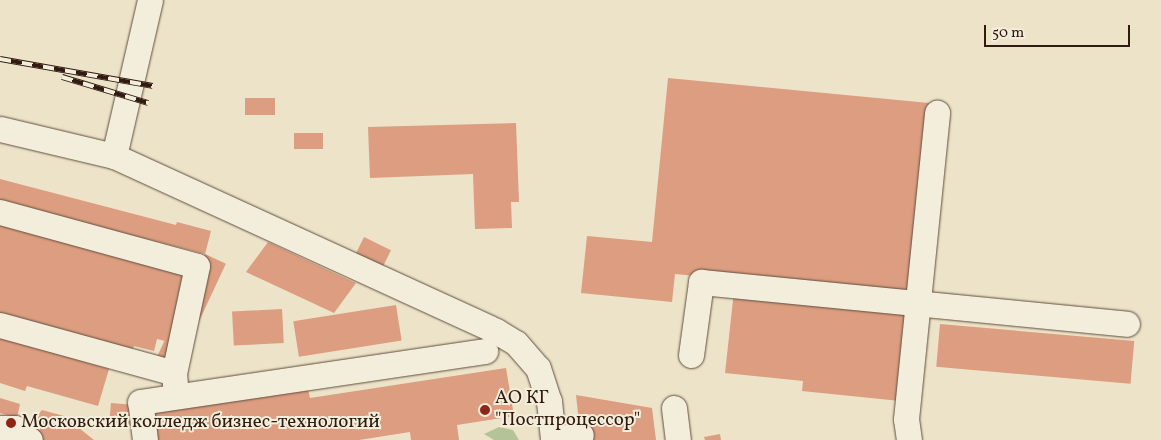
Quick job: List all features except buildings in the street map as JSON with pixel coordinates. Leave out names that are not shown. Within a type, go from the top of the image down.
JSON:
[{"type":"lane","points":[[114,156],[150,0]]},
{"type":"lane","points":[[909,440],[906,419],[937,113]]},
{"type":"lane","points":[[0,129],[114,156],[516,343],[529,356],[544,382],[553,439],[581,435]]},
{"type":"lane","points":[[0,212],[197,266],[175,384]]},
{"type":"lane","points":[[691,355],[701,282],[1127,324]]},
{"type":"lane","points":[[0,325],[175,384]]},
{"type":"lane","points":[[145,440],[140,402],[175,384],[485,351]]},
{"type":"lane","points":[[674,408],[678,440]]},
{"type":"lane","points":[[0,428],[15,428],[30,440]]},
{"type":"green space","points":[[499,427],[513,430],[519,440],[494,440],[484,434]]},
{"type":"railway","points":[[0,59],[153,86]]},
{"type":"railway","points":[[62,77],[148,103]]},
{"type":"place","name":"АО КГ \"Постпроцессор\"","points":[[485,410]]},
{"type":"place","name":"Московский колледж бизнес-технологий","points":[[11,423]]}]
